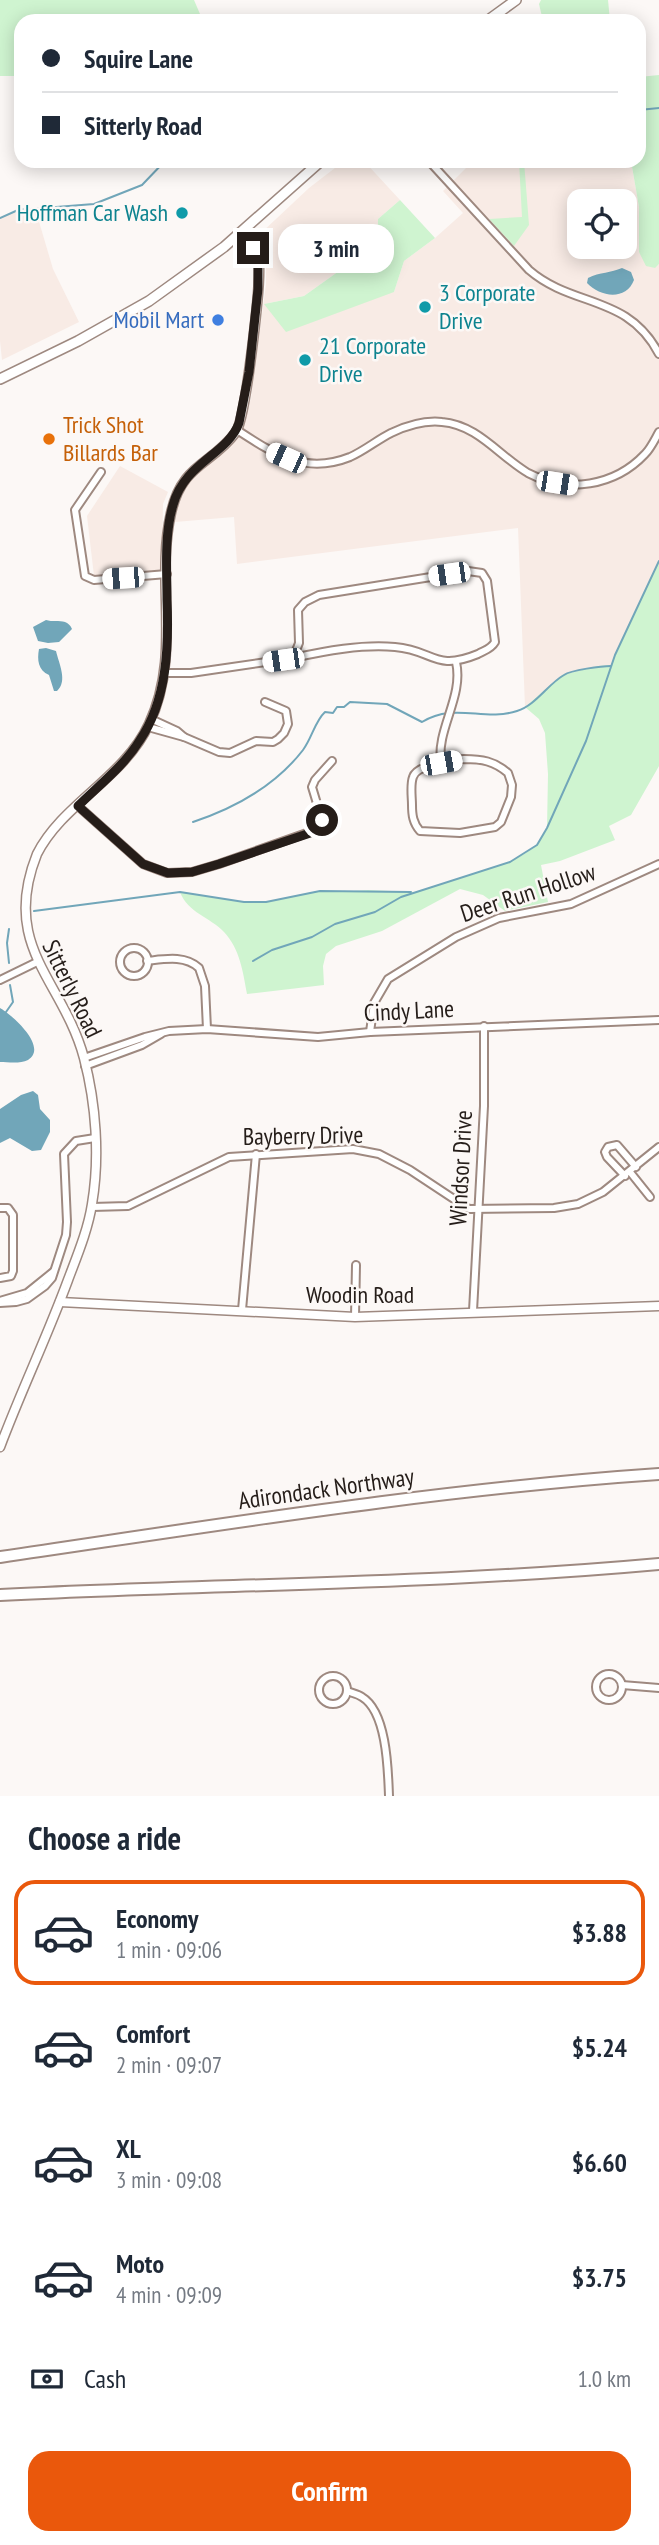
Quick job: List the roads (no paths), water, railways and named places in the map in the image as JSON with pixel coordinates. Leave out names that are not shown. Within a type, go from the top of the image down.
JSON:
[{"type":"highway","name":"Adirondack Northway","points":[[0,1557],[421,1496],[534,1483],[659,1474]]},
{"type":"highway","points":[[0,1595],[424,1579],[659,1564]]},
{"type":"main road","points":[[497,14],[516,0]]},
{"type":"main road","points":[[0,379],[78,341],[149,301],[242,232],[313,168]]},
{"type":"street","points":[[435,168],[544,284],[601,303],[629,317],[646,332],[659,354]]},
{"type":"street","points":[[242,232],[250,242],[259,269],[249,372],[237,430],[270,451],[292,461],[331,464],[352,456],[409,424],[443,422],[470,430],[528,473],[549,481],[575,486],[601,482],[626,469],[647,453],[659,432]]},
{"type":"street","name":"Sitterly Road","points":[[0,1447],[60,1302],[92,1207],[95,1179],[93,1102],[85,1062],[68,1020],[35,963],[24,925],[23,901],[28,877],[46,839],[118,768],[150,723],[165,673],[170,518],[178,489],[198,464],[237,430]]},
{"type":"street","points":[[101,472],[75,509],[85,576],[94,580],[167,574]]},
{"type":"street","points":[[165,673],[191,673],[293,658],[326,652],[398,647],[445,662],[456,662],[491,648],[495,642],[487,581],[482,573],[477,571],[319,595],[304,602],[298,610],[299,643],[293,658]]},
{"type":"street","points":[[441,763],[440,751],[457,683],[456,662]]},
{"type":"street","points":[[150,723],[225,753],[256,741],[273,742],[286,729],[288,715],[282,708],[265,702]]},
{"type":"street","points":[[150,723],[166,726],[184,737]]},
{"type":"street","points":[[464,759],[486,760],[508,773],[512,791],[498,825],[491,829],[460,833],[418,829],[412,808],[413,776],[421,768],[441,763],[464,759]]},
{"type":"street","points":[[78,806],[143,864],[167,873],[179,873],[219,864],[319,830],[322,820],[312,787],[332,761]]},
{"type":"street","name":"Deer Run Hollow","points":[[370,1032],[374,1003],[388,979],[456,937],[499,918],[571,904],[659,864]]},
{"type":"street","points":[[132,949],[141,951],[147,961],[145,970],[137,976],[128,975],[120,964],[122,956],[132,949]]},
{"type":"street","points":[[147,961],[185,960],[199,968],[205,986],[207,1029]]},
{"type":"street","points":[[0,980],[35,963]]},
{"type":"street","name":"Cindy Lane","points":[[85,1062],[153,1040],[162,1033],[207,1029],[318,1037],[484,1026],[659,1020]]},
{"type":"street","name":"Windsor Drive","points":[[473,1311],[484,1106],[484,1026]]},
{"type":"street","points":[[0,1302],[27,1293],[53,1272],[66,1235],[64,1154],[76,1142],[95,1138]]},
{"type":"street","points":[[636,1167],[617,1145],[608,1147],[605,1152],[607,1157],[650,1197]]},
{"type":"street","name":"Bayberry Drive","points":[[92,1207],[128,1206],[219,1161],[242,1154],[354,1149],[368,1151],[395,1162],[460,1204],[477,1210],[554,1209],[578,1204],[603,1192],[659,1147]]},
{"type":"street","points":[[242,1310],[256,1154]]},
{"type":"street","points":[[0,1208],[9,1208],[13,1215],[13,1270],[11,1276],[0,1278]]},
{"type":"street","points":[[355,1317],[356,1265]]},
{"type":"street","name":"Woodin Road","points":[[60,1302],[355,1317],[659,1306]]},
{"type":"street","points":[[0,1421],[10,1421]]},
{"type":"street","points":[[607,1674],[617,1677],[622,1685],[620,1695],[612,1700],[602,1699],[596,1689],[599,1679],[607,1674]]},
{"type":"street","points":[[334,1676],[344,1681],[346,1692],[341,1701],[331,1704],[322,1699],[319,1688],[324,1679],[334,1676]]},
{"type":"street","points":[[622,1685],[659,1688]]},
{"type":"street","points":[[346,1692],[361,1696],[377,1714],[385,1748],[389,1796]]},
{"type":"water","points":[[622,268],[631,272],[634,280],[630,287],[619,294],[605,294],[587,283],[592,276]]},
{"type":"water","points":[[46,620],[67,623],[72,629],[59,642],[38,641],[33,627]]},
{"type":"water","points":[[39,649],[56,651],[61,667],[62,682],[57,691],[54,691],[49,675],[39,664]]},
{"type":"water","points":[[0,1008],[26,1031],[31,1039],[33,1054],[28,1060],[0,1062]]},
{"type":"water","points":[[33,1091],[38,1095],[40,1109],[50,1120],[50,1132],[41,1150],[32,1151],[10,1138],[0,1143],[0,1109],[21,1095]]},
{"type":"waterway","points":[[646,109],[659,108]]},
{"type":"waterway","points":[[0,218],[18,210],[94,204],[142,185],[158,168]]},
{"type":"waterway","points":[[253,961],[272,950],[312,937],[335,924],[375,912],[401,897],[510,862],[537,845],[586,741],[615,655],[659,561]]},
{"type":"waterway","points":[[193,822],[254,794],[292,763],[303,750],[325,712],[333,713],[337,707],[344,707],[350,702],[387,704],[422,722],[446,713],[505,714],[524,708],[568,673],[611,666]]},
{"type":"waterway","points":[[34,911],[180,892],[244,902],[266,902],[320,891],[411,892]]},
{"type":"waterway","points":[[9,929],[9,963]]},
{"type":"waterway","points":[[6,1012],[13,1002],[10,985]]},
{"type":"place","name":"Hoffman Car Wash","points":[[182,213]]},
{"type":"place","name":"3 Corporate Drive","points":[[425,307]]},
{"type":"place","name":"Mobil Mart","points":[[218,320]]},
{"type":"place","name":"21 Corporate Drive","points":[[305,360]]},
{"type":"place","name":"Trick Shot Billards Bar","points":[[49,439]]}]
